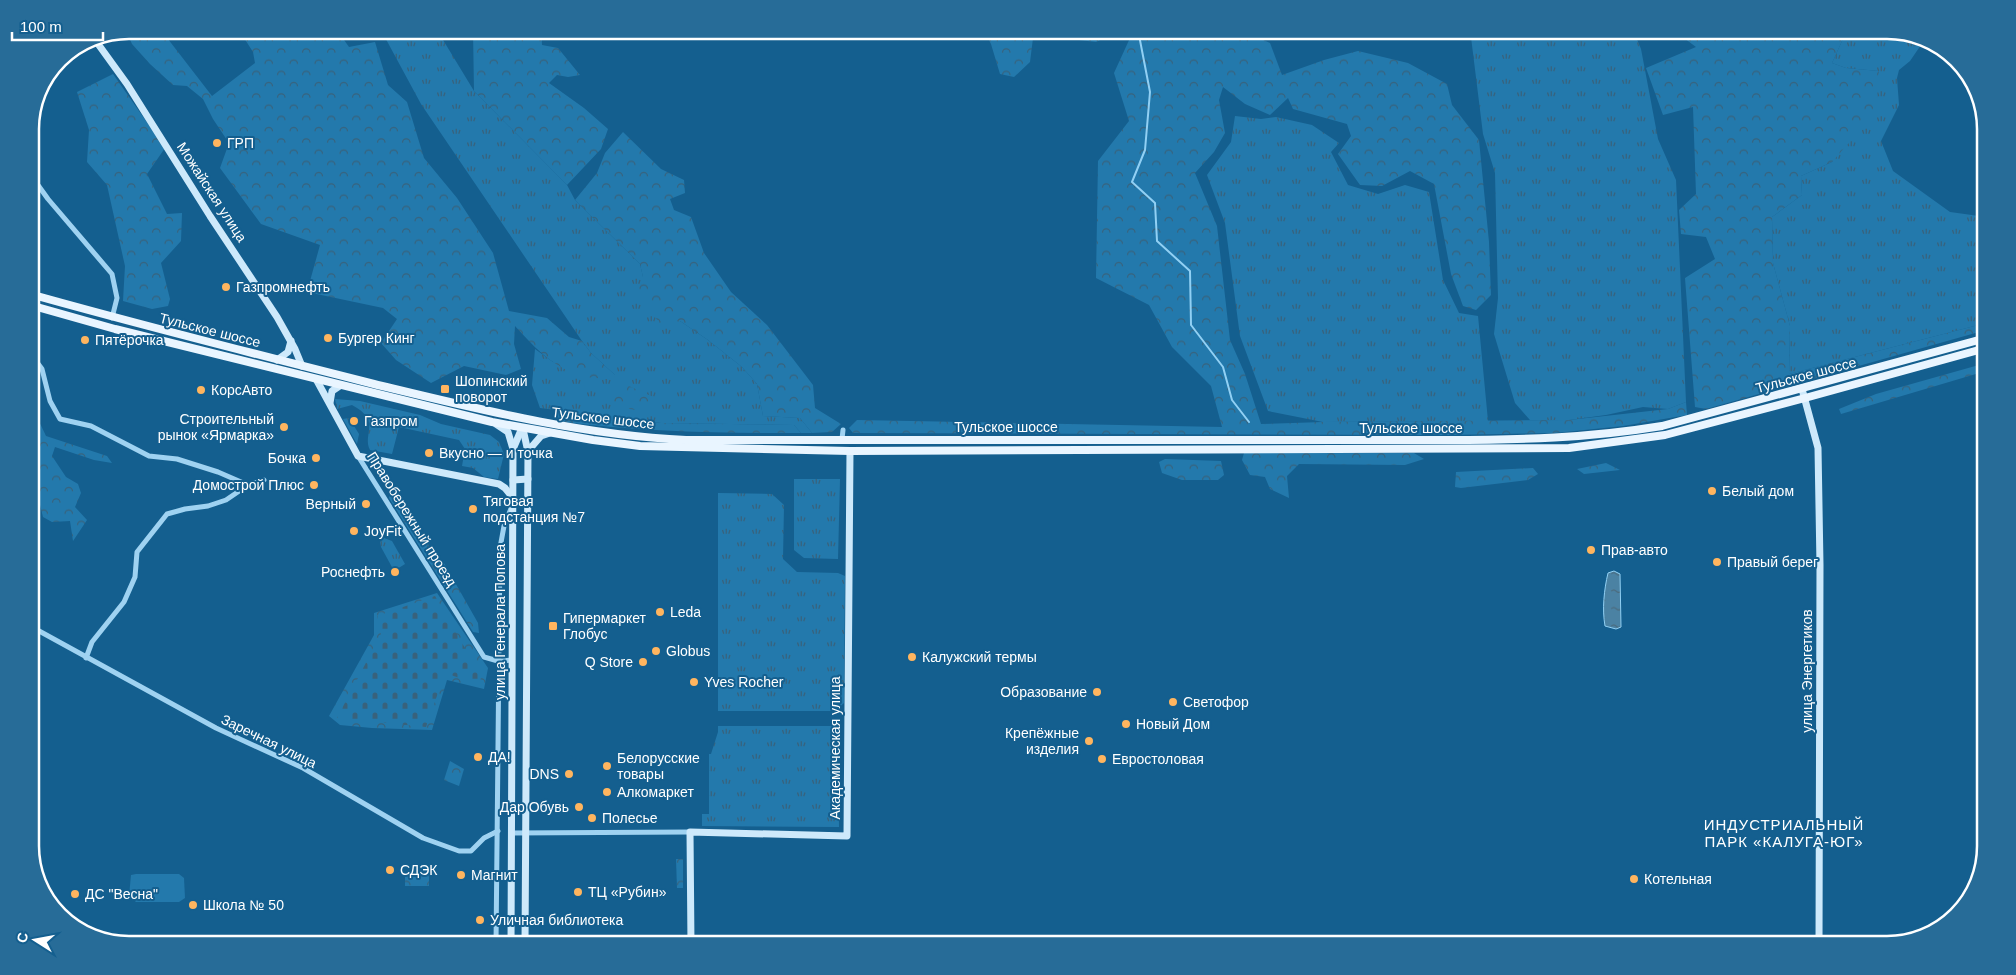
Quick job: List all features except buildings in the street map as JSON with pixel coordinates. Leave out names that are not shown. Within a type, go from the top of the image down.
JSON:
[{"type":"main road","name":"Тульское шоссе","points":[[39,297],[112,318],[277,360],[524,420],[640,438],[686,440],[1447,440],[1568,438],[1616,434],[1662,426],[1977,340]]},
{"type":"main road","name":"Тульское шоссе","points":[[39,308],[115,329],[316,379],[492,422],[550,433],[640,446],[850,451],[1569,448],[1665,435],[1977,350]]},
{"type":"main road","points":[[522,428],[524,420]]},
{"type":"street","name":"Можайская улица","points":[[98,45],[138,100],[291,340],[302,366]]},
{"type":"street","points":[[39,186],[112,274],[117,298],[112,318]]},
{"type":"street","points":[[277,360],[288,352],[291,340]]},
{"type":"street","points":[[39,365],[42,369],[50,401],[60,418],[91,426],[149,456],[177,459],[218,472],[248,485]]},
{"type":"street","name":"Правобережный проезд","points":[[316,379],[358,456],[484,656],[498,661]]},
{"type":"street","points":[[330,404],[332,391],[341,385]]},
{"type":"street","name":"улица Энергетиков","points":[[1802,389],[1818,448],[1820,565],[1819,936]]},
{"type":"street","points":[[492,422],[508,432],[513,449]]},
{"type":"street","name":"улица Генерала Попова","points":[[511,936],[513,449],[522,428]]},
{"type":"street","name":"улица Генерала Попова","points":[[522,428],[528,451],[525,936]]},
{"type":"street","points":[[842,430],[842,439]]},
{"type":"street","points":[[528,451],[541,436],[550,433]]},
{"type":"street","name":"Академическая улица","points":[[690,832],[847,836],[850,451]]},
{"type":"street","points":[[358,456],[499,484],[505,488],[513,501],[504,526],[500,548],[496,936]]},
{"type":"street","points":[[513,480],[528,479]]},
{"type":"street","points":[[86,658],[92,642],[124,602],[135,577],[137,552],[167,514],[208,506],[226,500],[248,485],[264,480]]},
{"type":"street","name":"Заречная улица","points":[[39,631],[216,728],[303,768],[430,841],[458,852],[471,851],[484,838],[498,831]]},
{"type":"street","points":[[498,661],[512,660]]},
{"type":"street","points":[[512,833],[690,832],[691,936]]},
{"type":"green space","points":[[130,39],[168,39],[212,96],[255,63],[253,52],[245,39],[343,39],[349,47],[375,42],[388,85],[407,102],[424,158],[457,198],[493,253],[509,311],[547,318],[569,337],[582,341],[591,353],[615,375],[613,380],[584,376],[566,370],[542,353],[515,326],[514,344],[521,369],[506,375],[464,366],[431,383],[396,360],[381,343],[397,319],[383,308],[307,292],[320,245],[261,224],[220,168],[229,143],[213,119],[203,99],[187,86],[173,85],[132,44]]},
{"type":"green space","points":[[386,39],[442,39],[474,91],[567,185],[575,200],[640,264],[643,277],[680,321],[742,367],[757,384],[763,416],[800,418],[812,433],[801,433],[794,425],[661,423],[540,408],[532,385],[535,349],[553,362],[615,375],[591,353],[582,341],[421,104]]},
{"type":"green space","points":[[473,39],[542,39],[542,45],[558,48],[580,75],[568,77],[557,75],[549,83],[584,108],[608,129],[601,149],[567,185],[474,91]]},
{"type":"green space","points":[[988,39],[1033,39],[1030,62],[1014,77],[1000,74]]},
{"type":"green space","points":[[1079,39],[1102,39],[1096,42]]},
{"type":"green space","points":[[1130,39],[1261,39],[1270,43],[1282,75],[1324,60],[1358,51],[1408,63],[1447,84],[1452,105],[1479,140],[1489,242],[1491,295],[1476,310],[1463,306],[1451,274],[1434,184],[1410,171],[1382,186],[1360,185],[1338,154],[1351,136],[1347,124],[1293,109],[1288,98],[1270,115],[1245,104],[1223,87],[1219,100],[1225,133],[1214,152],[1195,173],[1217,226],[1230,340],[1245,374],[1261,424],[1569,420],[1668,409],[1686,402],[1687,415],[1623,426],[1555,433],[1447,435],[853,433],[849,428],[857,420],[1222,427],[1211,386],[1172,347],[1149,305],[1096,278],[1098,161],[1129,121],[1114,73]]},
{"type":"green space","points":[[1471,39],[1637,39],[1641,49],[1658,139],[1676,180],[1686,402],[1668,409],[1643,407],[1569,420],[1530,420],[1515,403],[1494,334],[1498,298],[1495,173],[1483,134]]},
{"type":"green space","points":[[1685,39],[1843,39],[1832,63],[1846,68],[1879,71],[1876,112],[1832,162],[1801,176],[1802,195],[1772,217],[1773,263],[1790,326],[1789,374],[1977,325],[1977,333],[1706,409],[1695,407],[1685,278],[1715,259],[1706,237],[1681,234],[1679,210],[1696,194],[1693,107],[1663,115],[1646,68],[1696,47]]},
{"type":"green space","points":[[1843,39],[1888,39],[1911,42],[1921,45],[1910,61],[1899,70],[1897,78],[1899,105],[1881,141],[1893,171],[1950,212],[1977,216],[1977,325],[1789,374],[1790,326],[1773,263],[1772,217],[1802,195],[1801,176],[1832,162],[1879,71],[1846,68],[1832,63]]},
{"type":"green space","points":[[113,74],[165,148],[147,174],[167,214],[182,213],[181,241],[161,263],[170,299],[168,306],[152,309],[123,301],[125,266],[107,185],[87,162],[89,130],[77,92]]},
{"type":"green space","points":[[1235,116],[1261,119],[1276,117],[1312,125],[1339,143],[1331,152],[1348,185],[1378,194],[1405,185],[1429,192],[1443,280],[1459,313],[1478,316],[1488,421],[1323,422],[1268,411],[1240,336],[1225,223],[1207,175],[1231,142]]},
{"type":"green space","points":[[623,132],[661,169],[684,180],[685,193],[670,199],[674,210],[691,217],[704,253],[731,292],[767,325],[813,385],[815,408],[841,424],[832,432],[812,433],[800,418],[763,416],[757,384],[742,367],[680,321],[659,323],[638,290],[643,277],[640,264],[575,200],[597,173],[605,153]]},
{"type":"green space","points":[[1977,366],[1977,374],[1841,414],[1839,409],[1876,394]]},
{"type":"green space","points":[[629,386],[662,401],[649,412],[617,407],[613,400],[616,390]]},
{"type":"green space","points":[[335,399],[360,401],[420,415],[441,424],[490,435],[499,442],[504,454],[498,479],[484,477],[473,468],[462,466],[465,449],[459,440],[399,427],[392,454],[370,450],[368,444],[369,422],[366,417],[352,405],[337,409]]},
{"type":"green space","points":[[555,410],[661,423],[794,425],[801,433],[619,428],[558,421]]},
{"type":"green space","points":[[349,418],[359,434],[357,444],[343,419]]},
{"type":"green space","points":[[39,421],[46,436],[107,456],[112,463],[94,460],[55,447],[52,456],[66,477],[78,484],[81,493],[75,507],[87,520],[73,541],[70,521],[52,522],[43,517],[39,501]]},
{"type":"green space","points":[[1244,453],[1414,453],[1424,459],[1405,465],[1299,464],[1287,476],[1289,498],[1270,489],[1265,477],[1250,475],[1242,460]]},
{"type":"green space","points":[[1165,459],[1221,461],[1224,475],[1218,480],[1182,480],[1162,473],[1159,462]]},
{"type":"green space","points":[[1606,463],[1620,470],[1584,474],[1577,469]]},
{"type":"green space","points":[[1533,468],[1538,474],[1528,480],[1461,488],[1455,487],[1456,472]]},
{"type":"green space","points":[[794,479],[840,479],[838,559],[804,558],[794,550]]},
{"type":"green space","points":[[391,491],[400,495],[438,561],[444,563],[478,623],[479,633],[473,632],[389,498]]},
{"type":"green space","points":[[718,493],[772,494],[784,505],[783,559],[797,572],[838,573],[845,576],[844,703],[835,711],[718,711]]},
{"type":"green space","points":[[384,538],[392,541],[405,564],[397,569],[393,569],[381,547],[380,542]]},
{"type":"green space","points":[[437,593],[488,668],[484,689],[447,680],[432,730],[340,725],[329,716],[374,635],[374,613]]},
{"type":"green space","points":[[435,596],[481,676],[480,685],[445,673],[426,727],[337,718],[381,634],[377,616]]},
{"type":"green space","points":[[718,726],[835,726],[838,731],[839,827],[702,826],[702,814],[709,814],[709,754],[711,754]]},
{"type":"green space","points":[[450,761],[464,769],[459,786],[444,780]]},
{"type":"green space","points":[[676,859],[683,859],[683,888],[677,888]]},
{"type":"green space","points":[[179,874],[184,878],[185,898],[179,902],[136,902],[129,896],[131,875]]},
{"type":"green space","points":[[405,875],[429,875],[429,886],[405,886]]},
{"type":"water","points":[[1614,571],[1620,574],[1621,627],[1616,629],[1605,626],[1604,613],[1608,573]]},
{"type":"waterway","points":[[1140,39],[1150,92],[1145,150],[1132,182],[1155,203],[1157,241],[1190,271],[1191,325],[1223,367],[1232,400],[1249,422]]},
{"type":"place","name":"ГРП","points":[[217,143]]},
{"type":"place","name":"Газпромнефть","points":[[226,287]]},
{"type":"place","name":"Бургер Кинг","points":[[328,338]]},
{"type":"place","name":"Пятёрочка","points":[[85,340]]},
{"type":"place","name":"Шопинский поворот","points":[[445,389]]},
{"type":"place","name":"КорсАвто","points":[[201,390]]},
{"type":"place","name":"Газпром","points":[[354,421]]},
{"type":"place","name":"Строительный рынок «Ярмарка»","points":[[284,427]]},
{"type":"place","name":"Вкусно — и точка","points":[[429,453]]},
{"type":"place","name":"Бочка","points":[[316,458]]},
{"type":"place","name":"Домострой Плюс","points":[[314,485]]},
{"type":"place","name":"Белый дом","points":[[1712,491]]},
{"type":"place","name":"Верный","points":[[366,504]]},
{"type":"place","name":"Тяговая подстанция №7","points":[[473,509]]},
{"type":"place","name":"JoyFit","points":[[354,531]]},
{"type":"place","name":"Прав-авто","points":[[1591,550]]},
{"type":"place","name":"Правый берег","points":[[1717,562]]},
{"type":"place","name":"Роснефть","points":[[395,572]]},
{"type":"place","name":"Leda","points":[[660,612]]},
{"type":"place","name":"Гипермаркет Глобус","points":[[553,626]]},
{"type":"place","name":"Globus","points":[[656,651]]},
{"type":"place","name":"Калужский термы","points":[[912,657]]},
{"type":"place","name":"Q Store","points":[[643,662]]},
{"type":"place","name":"Yves Rocher","points":[[694,682]]},
{"type":"place","name":"Образование","points":[[1097,692]]},
{"type":"place","name":"Светофор","points":[[1173,702]]},
{"type":"place","name":"Новый Дом","points":[[1126,724]]},
{"type":"place","name":"Крепёжные изделия","points":[[1089,741]]},
{"type":"place","name":"ДА!","points":[[478,757]]},
{"type":"place","name":"Евростоловая","points":[[1102,759]]},
{"type":"place","name":"Белорусские товары","points":[[607,766]]},
{"type":"place","name":"DNS","points":[[569,774]]},
{"type":"place","name":"Алкомаркет","points":[[607,792]]},
{"type":"place","name":"Дар Обувь","points":[[579,807]]},
{"type":"place","name":"Полесье","points":[[592,818]]},
{"type":"place","name":"СДЭК","points":[[390,870]]},
{"type":"place","name":"Магнит","points":[[461,875]]},
{"type":"place","name":"Котельная","points":[[1634,879]]},
{"type":"place","name":"ТЦ «Рубин»","points":[[578,892]]},
{"type":"place","name":"ДС \"Весна\"","points":[[75,894]]},
{"type":"place","name":"Школа № 50","points":[[193,905]]},
{"type":"place","name":"Уличная библиотека","points":[[480,920]]},
{"type":"district","name":"ИНДУСТРИАЛЬНЫЙ ПАРК «КАЛУГА-ЮГ»","points":[[1784,832]]}]
